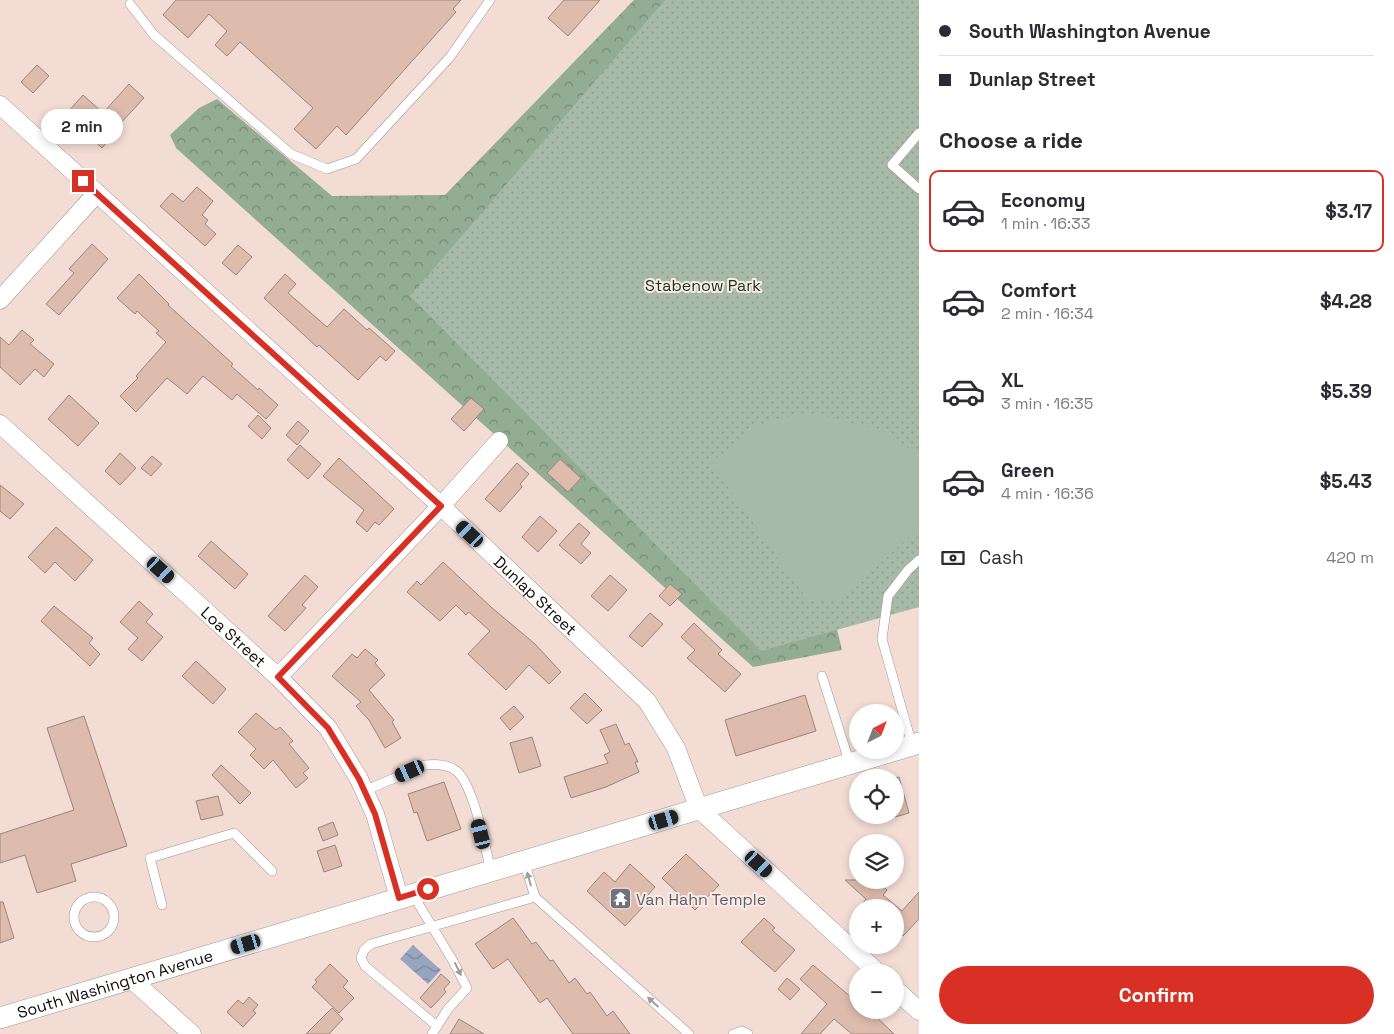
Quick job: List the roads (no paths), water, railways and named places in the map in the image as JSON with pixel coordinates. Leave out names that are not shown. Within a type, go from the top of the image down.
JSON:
[{"type":"street","name":"Dunlap Street","points":[[0,105],[441,506],[647,702],[676,748],[699,809],[868,964]]},
{"type":"street","points":[[0,300],[97,193]]},
{"type":"street","name":"Loa Street","points":[[0,424],[278,677],[328,728],[375,814],[406,896]]},
{"type":"street","points":[[278,677],[441,506],[499,441]]},
{"type":"street","name":"South Washington Avenue","points":[[0,1018],[916,744]]},
{"type":"street","points":[[131,979],[192,1034]]},
{"type":"street","points":[[904,997],[919,1011]]},
{"type":"lane","points":[[130,4],[154,35],[291,154],[327,169],[356,158],[450,56],[490,0]]},
{"type":"lane","points":[[919,133],[892,165],[919,189]]},
{"type":"lane","points":[[916,744],[882,639],[888,596],[908,570],[919,560]]},
{"type":"lane","points":[[822,676],[850,764]]},
{"type":"lane","points":[[364,791],[425,765],[436,764],[456,771],[464,779],[472,798],[491,871]]},
{"type":"lane","points":[[162,905],[150,858],[234,833],[272,870]]},
{"type":"lane","points":[[524,861],[534,897],[689,1034]]},
{"type":"lane","points":[[406,896],[432,928],[453,960],[467,988],[448,1009],[434,1030],[365,966],[361,958],[364,950],[371,944],[432,928],[534,897]]},
{"type":"lane","points":[[94,897],[106,900],[113,910],[115,919],[110,929],[99,936],[86,935],[80,931],[74,919],[78,906],[88,898],[94,897]]},
{"type":"lane","points":[[733,1034],[742,1031],[748,1034]]},
{"type":"water","points":[[413,945],[441,970],[428,984],[400,959]]},
{"type":"place","name":"Van Hahn Temple","points":[[620,899]]},
{"type":"park label","name":"Stabenow Park","points":[[703,285]]}]
